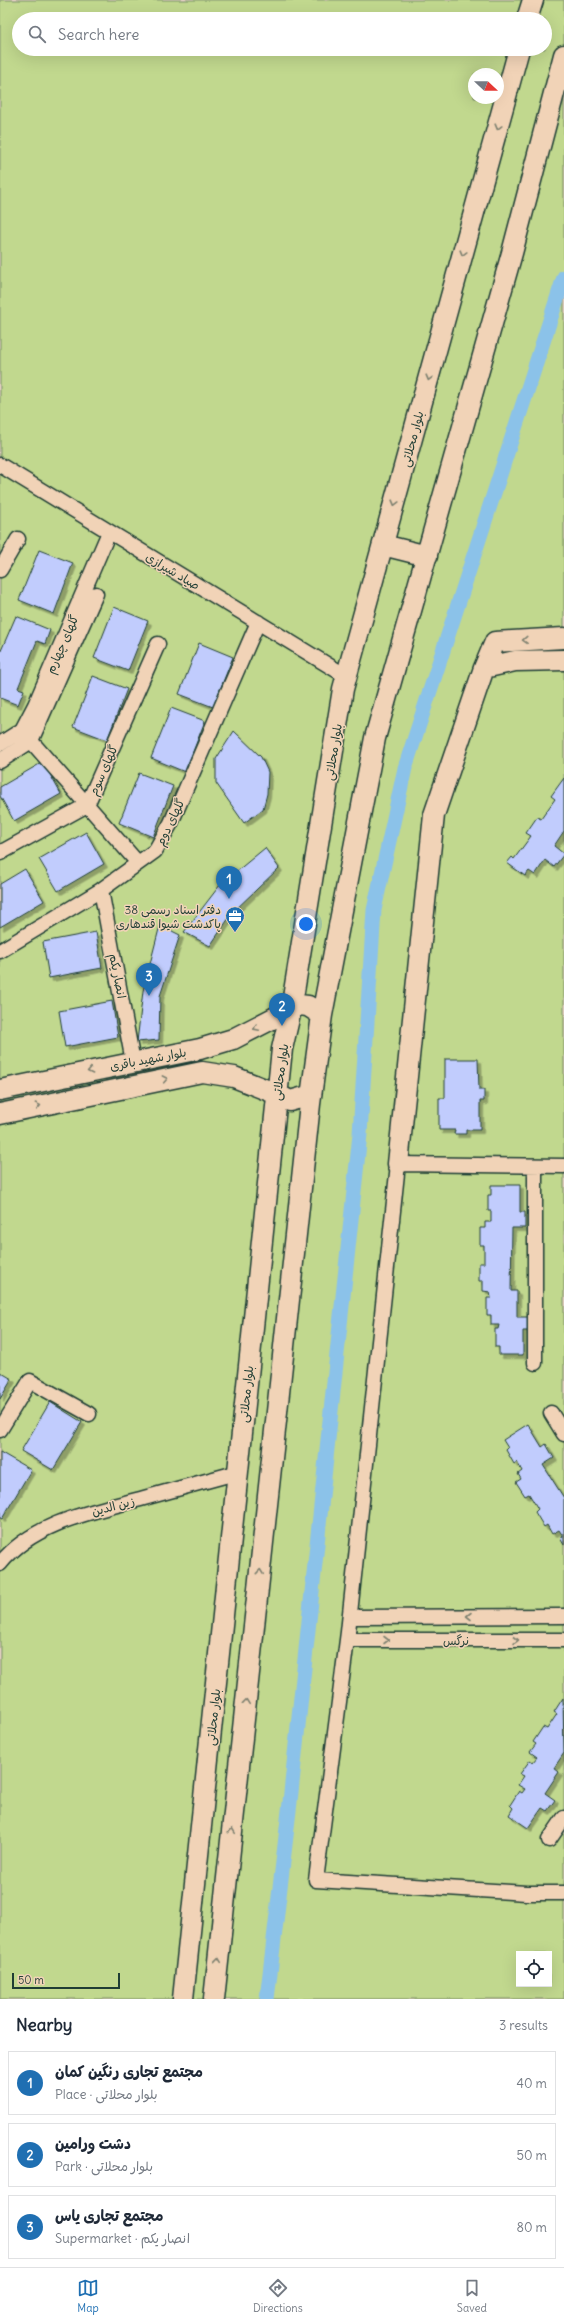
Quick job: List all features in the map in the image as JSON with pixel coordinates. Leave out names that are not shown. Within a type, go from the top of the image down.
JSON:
[{"type":"street","points":[[529,12],[533,0]]},
{"type":"street","points":[[214,1999],[311,1096],[322,1015],[375,738],[512,253],[564,54]]},
{"type":"street","name":"بلوار محلاتی","points":[[183,1999],[282,1050],[291,1010],[346,676],[517,56]]},
{"type":"street","name":"صیاد شیرازی","points":[[0,465],[346,676]]},
{"type":"street","name":"گلهای چهارم","points":[[2,741],[22,730],[35,705],[109,532]]},
{"type":"street","points":[[0,570],[18,539]]},
{"type":"street","points":[[383,545],[427,556]]},
{"type":"street","points":[[0,761],[31,741],[96,594]]},
{"type":"street","name":"گلهای دوم","points":[[0,951],[101,890],[155,851],[171,823],[258,622]]},
{"type":"street","points":[[564,638],[495,642],[484,668],[434,815],[350,1617],[316,1880],[526,1893],[564,1893]]},
{"type":"street","name":"گلهای سوم","points":[[0,853],[87,805],[158,644]]},
{"type":"street","points":[[484,668],[515,661],[564,660]]},
{"type":"street","points":[[31,741],[138,863]]},
{"type":"street","name":"انصار یکم","points":[[101,890],[133,1062]]},
{"type":"street","name":"بلوار شهید باقری","points":[[0,1090],[200,1049],[227,1041],[299,1005],[308,1006],[322,1015]]},
{"type":"street","name":"بلوار شهید باقری","points":[[0,1114],[202,1072],[234,1077],[277,1094],[290,1101],[311,1096]]},
{"type":"street","points":[[398,1164],[564,1166]]},
{"type":"street","points":[[535,1166],[535,1364]]},
{"type":"street","points":[[0,1430],[30,1381],[90,1414]]},
{"type":"street","points":[[551,1413],[564,1434]]},
{"type":"street","name":"زین الدین","points":[[0,1564],[7,1556],[43,1530],[87,1513],[238,1472]]},
{"type":"street","name":"نرگس","points":[[350,1617],[564,1616]]},
{"type":"street","name":"نرگس","points":[[347,1640],[564,1640]]},
{"type":"street","points":[[549,1840],[564,1818]]},
{"type":"green space","points":[[0,0],[564,0],[564,1999],[0,1999]]},
{"type":"building","points":[[39,550],[73,563],[54,614],[19,600]]},
{"type":"building","points":[[114,607],[148,621],[128,671],[94,658]]},
{"type":"building","points":[[16,616],[50,630],[45,644],[37,641],[18,688],[24,690],[18,705],[0,698],[0,653]]},
{"type":"building","points":[[199,643],[233,657],[213,707],[179,694]]},
{"type":"building","points":[[93,676],[127,689],[107,740],[73,727]]},
{"type":"building","points":[[171,708],[205,721],[185,772],[151,758]]},
{"type":"building","points":[[234,731],[261,757],[268,772],[267,794],[263,809],[244,823],[216,783],[216,759]]},
{"type":"building","points":[[43,762],[61,794],[14,821],[0,796],[0,787]]},
{"type":"building","points":[[139,773],[173,786],[153,837],[119,823]]},
{"type":"building","points":[[564,778],[564,831],[554,846],[564,854],[554,867],[545,860],[535,875],[529,871],[525,876],[507,863],[512,857],[514,859],[531,836],[526,833],[537,817],[541,819],[555,799],[551,796]]},
{"type":"building","points":[[86,832],[104,864],[58,891],[39,859]]},
{"type":"building","points":[[265,848],[279,868],[233,912],[210,946],[184,932],[220,885]]},
{"type":"building","points":[[25,869],[44,901],[0,927],[0,884]]},
{"type":"building","points":[[160,925],[180,935],[160,996],[159,1040],[137,1042],[143,991]]},
{"type":"building","points":[[96,932],[102,968],[49,978],[43,942]]},
{"type":"building","points":[[112,1001],[118,1037],[65,1047],[59,1011]]},
{"type":"building","points":[[445,1059],[478,1059],[479,1090],[484,1090],[484,1101],[480,1101],[480,1130],[466,1130],[466,1134],[454,1134],[455,1130],[439,1130],[439,1098],[445,1098]]},
{"type":"building","points":[[491,1185],[520,1185],[520,1212],[525,1212],[525,1228],[512,1228],[511,1291],[517,1291],[517,1317],[529,1317],[529,1331],[523,1331],[523,1355],[499,1355],[499,1347],[495,1347],[495,1329],[498,1329],[499,1325],[491,1325],[491,1315],[487,1315],[487,1298],[491,1298],[490,1292],[483,1291],[483,1281],[479,1281],[479,1263],[484,1263],[484,1245],[480,1245],[480,1228],[485,1228],[485,1222],[491,1222],[491,1211],[488,1211],[488,1195],[491,1195]]},
{"type":"building","points":[[0,1372],[12,1379],[0,1399]]},
{"type":"building","points":[[50,1402],[82,1422],[53,1470],[21,1451]]},
{"type":"building","points":[[528,1424],[542,1447],[546,1444],[554,1458],[543,1465],[564,1498],[564,1545],[560,1538],[563,1536],[559,1530],[552,1534],[547,1525],[544,1527],[535,1512],[538,1509],[529,1494],[525,1496],[516,1482],[521,1479],[518,1474],[522,1471],[517,1462],[514,1464],[506,1450],[508,1448],[503,1440]]},
{"type":"building","points":[[0,1452],[31,1470],[2,1519],[0,1518]]},
{"type":"building","points":[[563,1698],[564,1753],[554,1768],[559,1772],[545,1793],[555,1800],[547,1811],[542,1808],[528,1828],[509,1815],[513,1808],[510,1805],[519,1791],[522,1793],[525,1789],[518,1785],[524,1776],[520,1774],[530,1760],[533,1762],[537,1757],[530,1752],[536,1744],[533,1742],[543,1727],[547,1729],[557,1714],[554,1712]]},
{"type":"waterway","points":[[267,1999],[290,1802],[360,1134],[374,910],[405,768],[564,277]]},
{"type":"place","name":"مجتمع تجاری رنگین کمان","points":[[229,899]]},
{"type":"place","name":"دفتر اسناد رسمی 38 پاکدشت شیوا قندهاری","points":[[235,933]]},
{"type":"place","name":"مجتمع تجاری یاس","points":[[149,996]]},
{"type":"place","name":"دشت ورامین","points":[[282,1026]]}]
